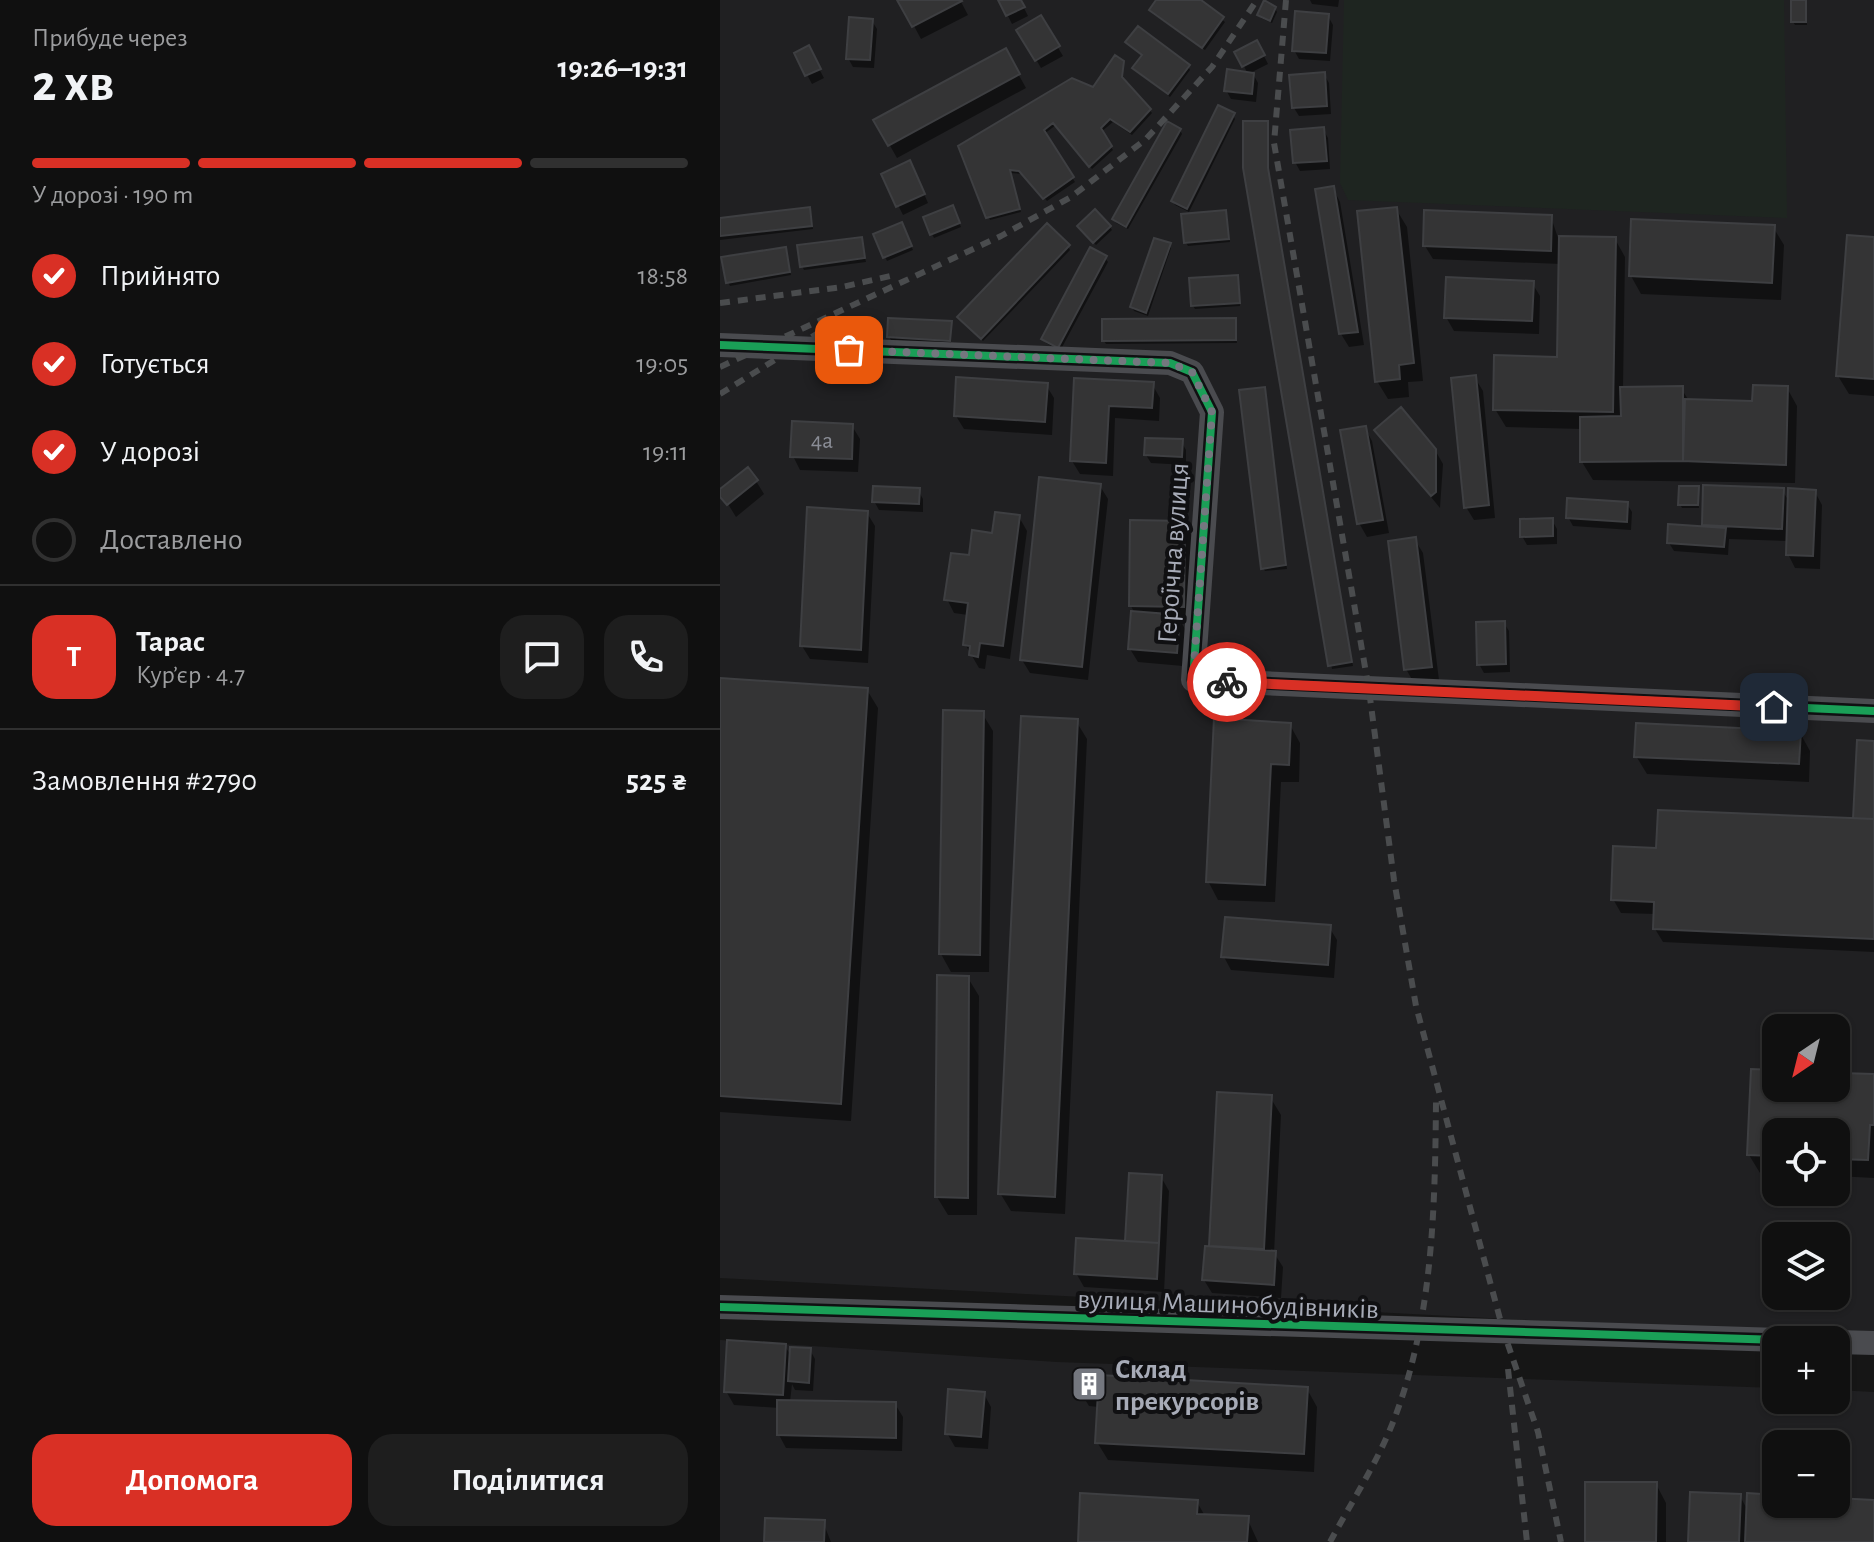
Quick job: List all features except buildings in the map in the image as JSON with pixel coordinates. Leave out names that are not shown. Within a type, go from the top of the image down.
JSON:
[{"type":"street","name":"Героїчна вулиця","points":[[720,345],[1170,363],[1192,372],[1212,412],[1193,680],[1874,711]]},
{"type":"street","name":"вулиця Машинобудівників","points":[[720,1307],[1762,1339]]},
{"type":"street","points":[[1850,1342],[1874,1343]]},
{"type":"shaded area","points":[[720,0],[1874,0],[1874,1338],[1850,1337],[1850,1326],[1762,1326],[1762,1332],[720,1278]]},
{"type":"shaded area","points":[[1344,0],[1784,0],[1787,218],[1348,200],[1340,183]]},
{"type":"shaded area","points":[[720,1340],[1057,1362],[1762,1387],[1762,1414],[1850,1414],[1850,1391],[1874,1392],[1874,1542],[720,1542]]},
{"type":"railway","points":[[720,367],[1001,236],[1071,197],[1146,139],[1212,67],[1257,0]]},
{"type":"railway","points":[[1286,0],[1274,143],[1369,690],[1394,880],[1416,1006],[1503,1330],[1538,1432],[1561,1542]]},
{"type":"railway","points":[[720,303],[842,287],[895,275]]},
{"type":"railway","points":[[720,394],[839,320]]},
{"type":"railway","points":[[1330,1542],[1389,1433],[1408,1379],[1429,1261],[1435,1181],[1436,1102]]},
{"type":"railway","points":[[1508,1369],[1527,1542]]},
{"type":"cycle path","points":[[720,345],[1170,363],[1192,372],[1212,412],[1193,680],[1874,711]]},
{"type":"cycle path","points":[[720,1307],[1762,1339]]},
{"type":"way so far","points":[[849,350],[1170,363],[1192,372],[1212,412],[1193,680],[1227,682]]},
{"type":"place","name":"Склад прекурсорів","points":[[1089,1384]]},
{"type":"route","points":[[1227,682],[1774,707]]}]
